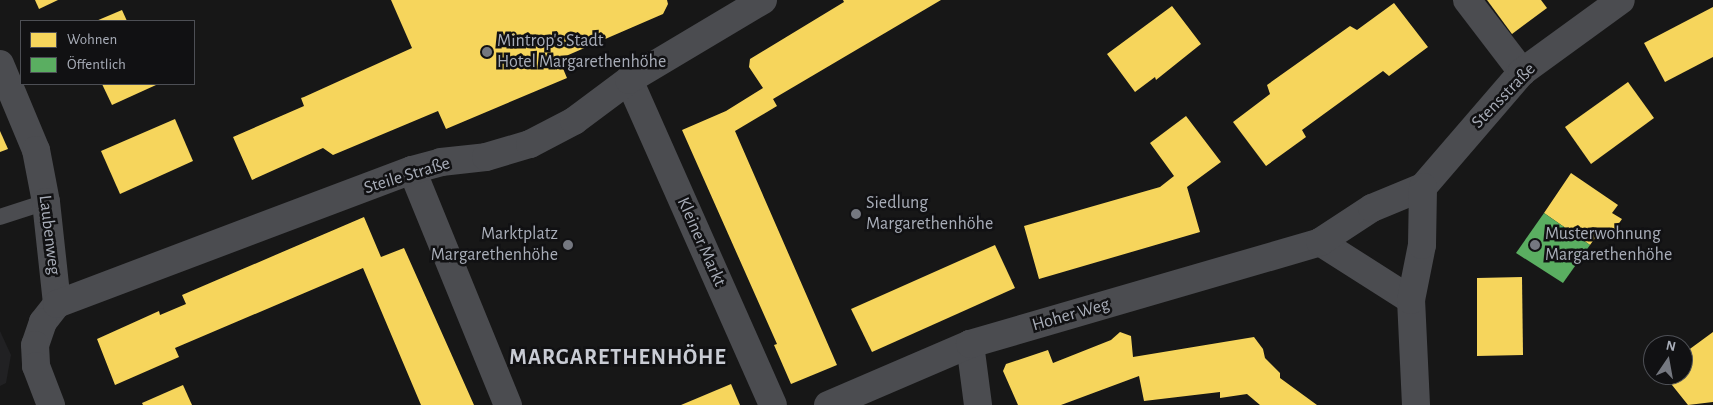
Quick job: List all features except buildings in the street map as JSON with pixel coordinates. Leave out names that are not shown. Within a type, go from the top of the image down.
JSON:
[{"type":"street","name":"Steile Straße","points":[[57,304],[412,170],[441,162],[486,157],[530,144],[574,120],[628,80],[763,0]]},
{"type":"street","points":[[1467,0],[1522,72]]},
{"type":"street","name":"Stensstraße","points":[[1320,242],[1372,208],[1424,187],[1522,72],[1621,0]]},
{"type":"street","name":"Laubenweg","points":[[0,64],[36,150],[46,202],[57,304]]},
{"type":"street","name":"Kleiner Markt","points":[[628,80],[772,405]]},
{"type":"street","points":[[412,170],[508,405]]},
{"type":"street","points":[[1416,405],[1411,300],[1422,245],[1424,187]]},
{"type":"street","points":[[1320,242],[1411,300]]},
{"type":"street","name":"Hoher Weg","points":[[828,405],[970,344],[1320,242]]},
{"type":"street","points":[[47,404],[36,366],[35,345],[42,322],[57,304]]},
{"type":"street","points":[[970,344],[978,405]]},
{"type":"lane","points":[[0,217],[46,202]]},
{"type":"shaded area","points":[[0,331],[11,355],[6,383],[0,386]]},
{"type":"place","name":"Mintrop's Stadt Hotel Margarethenhöhe","points":[[487,52]]},
{"type":"place","name":"Siedlung Margarethenhöhe","points":[[856,214]]},
{"type":"place","name":"Marktplatz Margarethenhöhe","points":[[568,245]]},
{"type":"place","name":"Musterwohnung Margarethenhöhe","points":[[1535,245]]},
{"type":"district","name":"MARGARETHENHÖHE","points":[[618,358]]}]
